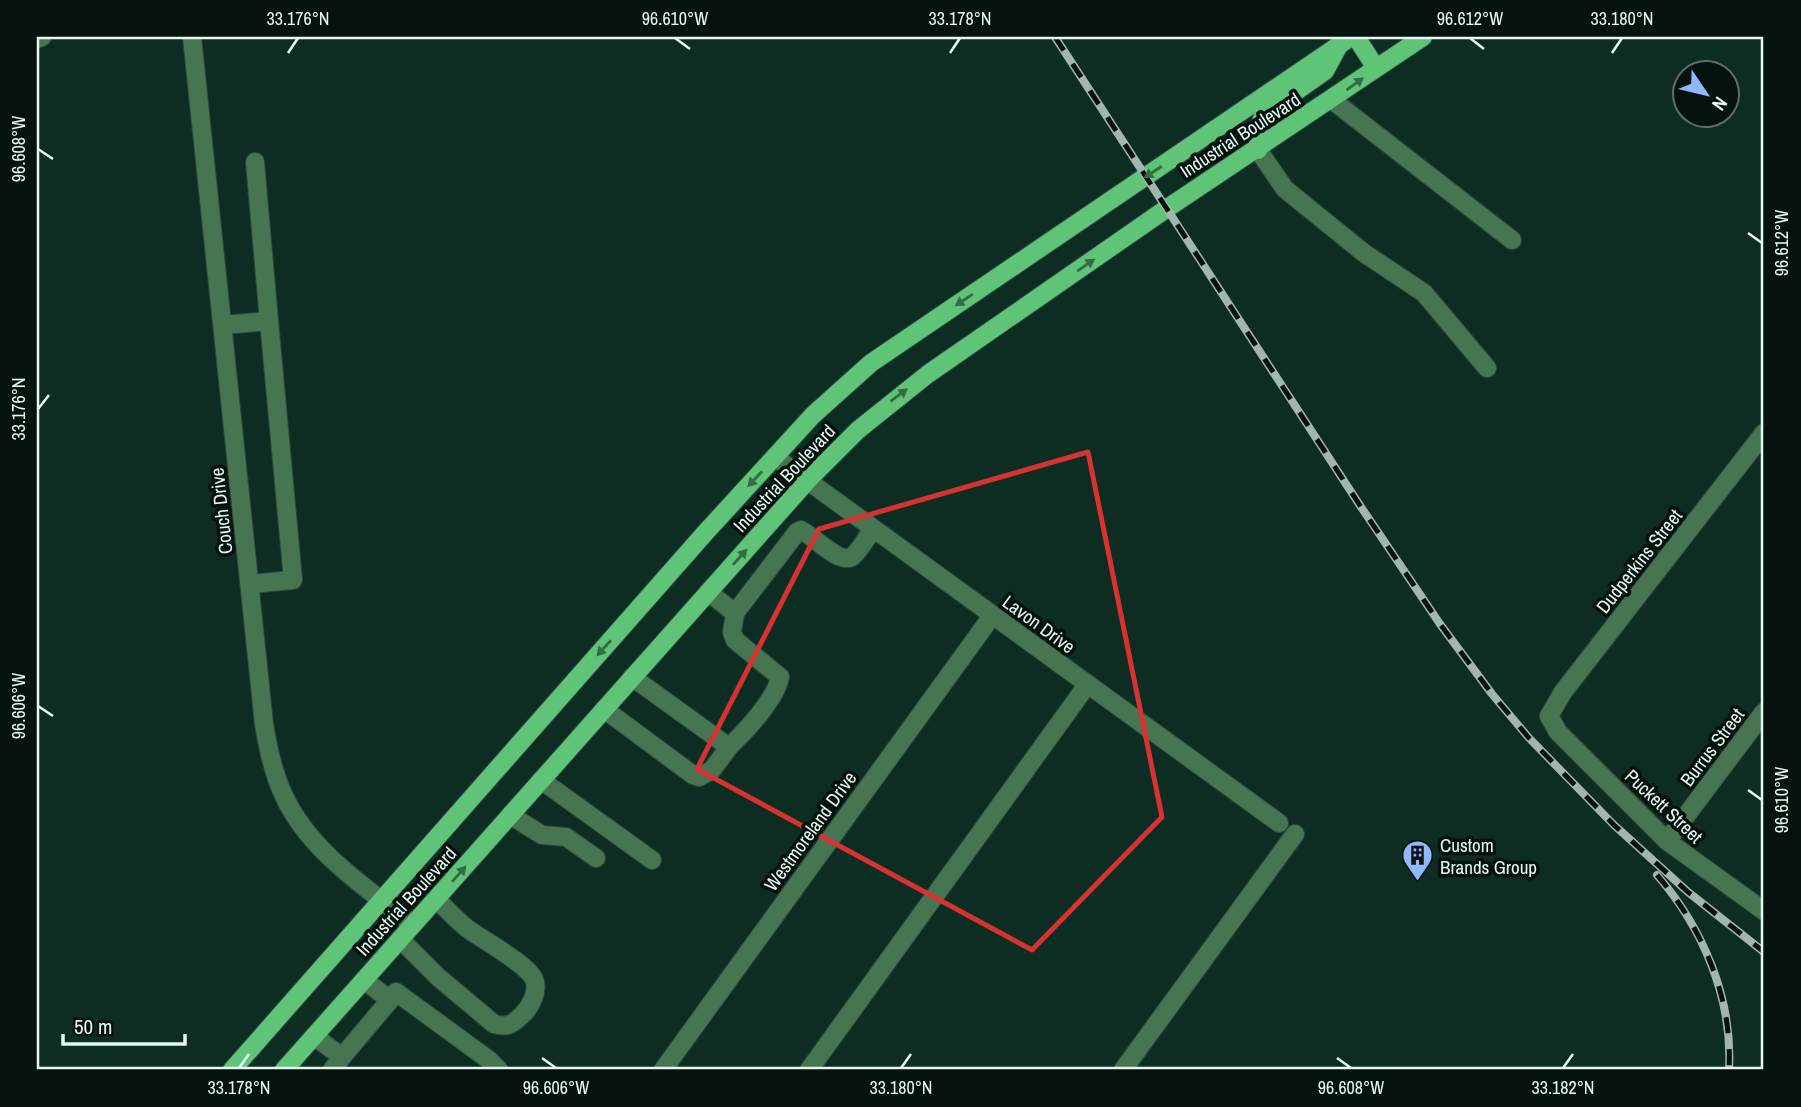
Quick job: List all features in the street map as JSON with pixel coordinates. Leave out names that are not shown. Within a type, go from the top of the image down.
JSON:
[{"type":"main road","name":"Industrial Boulevard","points":[[284,1070],[808,480],[858,430],[928,374],[1166,209],[1258,150],[1423,37]]},
{"type":"main road","name":"Industrial Boulevard","points":[[232,1070],[813,415],[871,363],[1349,39]]},
{"type":"main road","points":[[1258,150],[1261,118],[1325,71],[1349,39],[1376,68]]},
{"type":"street","points":[[37,39],[42,37]]},
{"type":"street","name":"Couch Drive","points":[[192,37],[264,724],[270,755],[279,786],[294,815],[314,842],[413,925]]},
{"type":"street","points":[[1332,100],[1512,240]]},
{"type":"street","points":[[1258,150],[1285,189],[1364,253],[1424,293],[1488,368]]},
{"type":"street","points":[[250,584],[293,580],[255,162]]},
{"type":"street","points":[[223,325],[269,321]]},
{"type":"street","name":"Dudperkins Street","points":[[1549,716],[1563,692],[1764,433]]},
{"type":"street","name":"Lavon Drive","points":[[775,457],[1279,823]]},
{"type":"street","points":[[604,709],[693,775],[699,777],[712,770],[729,747],[746,732],[777,688],[780,677],[735,640],[732,632],[735,613],[797,532],[801,530],[807,533],[839,558],[846,559],[852,556],[873,528]]},
{"type":"street","points":[[708,592],[735,613]]},
{"type":"street","name":"Westmoreland Drive","points":[[663,1070],[992,616]]},
{"type":"street","points":[[632,677],[729,747]]},
{"type":"street","points":[[809,1070],[1087,685]]},
{"type":"street","name":"Burrus Street","points":[[1667,841],[1764,712]]},
{"type":"street","name":"Puckett Street","points":[[1549,716],[1558,732],[1667,841],[1764,911]]},
{"type":"street","points":[[541,780],[652,860]]},
{"type":"street","points":[[510,815],[542,835],[566,837],[596,858]]},
{"type":"street","points":[[1123,1070],[1295,834]]},
{"type":"street","points":[[400,939],[449,987],[494,1024],[505,1027],[515,1022],[528,1009],[535,993],[535,981],[527,970],[466,928],[436,899]]},
{"type":"street","points":[[364,980],[390,1000]]},
{"type":"street","points":[[314,1037],[337,1064],[396,992],[499,1070]]},
{"type":"highlighted area","points":[[1088,452],[1162,817],[1032,950],[697,769],[819,529]]},
{"type":"railway","points":[[1055,37],[1359,504],[1440,624],[1492,694],[1529,738],[1614,825],[1688,892],[1764,952]]},
{"type":"railway","points":[[1657,875],[1688,918],[1712,966],[1726,1017],[1729,1070]]},
{"type":"place","name":"Custom Brands Group","points":[[1417,883]]}]
